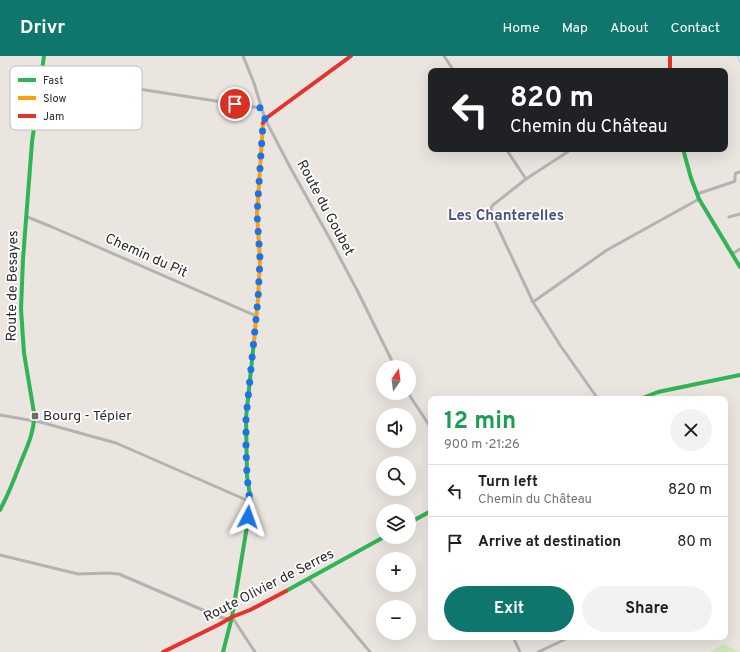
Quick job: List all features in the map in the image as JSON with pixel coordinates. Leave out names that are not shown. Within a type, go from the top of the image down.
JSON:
[{"type":"street","name":"Route de Besayes","points":[[43,66],[44,56]]},
{"type":"street","name":"Route du Goubet","points":[[243,56],[254,83],[265,119],[358,292],[392,360]]},
{"type":"street","points":[[223,652],[250,502],[247,476],[246,418],[258,299],[260,259],[257,214],[263,123],[265,119],[351,56]]},
{"type":"street","points":[[444,56],[452,68]]},
{"type":"street","points":[[670,56],[670,68]]},
{"type":"street","points":[[142,90],[261,108]]},
{"type":"street","name":"Route de Besayes","points":[[0,510],[6,500],[35,421],[24,353],[21,309],[26,217],[34,130]]},
{"type":"street","points":[[508,152],[526,179]]},
{"type":"street","points":[[567,152],[526,179],[490,210],[533,302],[596,396]]},
{"type":"street","points":[[683,152],[699,199],[740,267]]},
{"type":"street","points":[[697,194],[735,181],[734,175],[740,172]]},
{"type":"street","points":[[533,302],[607,250],[699,199]]},
{"type":"street","points":[[729,217],[740,214]]},
{"type":"street","name":"Chemin du Pit","points":[[26,217],[256,316]]},
{"type":"street","points":[[732,254],[740,249]]},
{"type":"street","points":[[648,396],[658,392],[728,377],[740,376]]},
{"type":"street","points":[[413,400],[428,423]]},
{"type":"street","points":[[26,419],[34,413]]},
{"type":"street","points":[[0,414],[35,421],[116,443],[250,502]]},
{"type":"street","points":[[416,519],[428,513]]},
{"type":"street","name":"Route Olivier de Serres","points":[[163,652],[310,579],[376,542]]},
{"type":"street","points":[[0,555],[78,574],[119,574],[219,617],[230,618],[255,652]]},
{"type":"street","points":[[310,579],[370,652]]},
{"type":"street","points":[[514,640],[520,652]]},
{"type":"street","points":[[538,652],[564,640]]},
{"type":"green space","points":[[724,644],[739,652],[710,652]]},
{"type":"waterway","points":[[737,56],[740,62]]},
{"type":"traffic: fast","points":[[43,66],[44,56]]},
{"type":"traffic: fast","points":[[0,510],[28,445],[34,420],[24,353],[21,309],[23,259],[34,130]]},
{"type":"traffic: fast","points":[[684,152],[699,199],[740,267]]},
{"type":"traffic: fast","points":[[223,652],[232,617],[251,502],[247,476],[246,418],[254,341]]},
{"type":"traffic: fast","points":[[648,396],[658,392],[740,375]]},
{"type":"traffic: fast","points":[[416,519],[428,513]]},
{"type":"traffic: fast","points":[[286,591],[376,541]]},
{"type":"traffic: slow","points":[[254,341],[260,259],[257,214],[263,123]]},
{"type":"traffic: jam","points":[[263,123],[265,119],[351,56]]},
{"type":"traffic: jam","points":[[670,56],[670,68]]},
{"type":"traffic: jam","points":[[163,652],[286,591]]},
{"type":"place","name":"Bourg - Tépier","points":[[35,416]]},
{"type":"district","name":"Les Chanterelles","points":[[506,216]]},
{"type":"route","points":[[235,104],[261,108],[265,119],[263,123],[257,214],[260,259],[258,299],[246,418],[247,476],[250,502],[248,517]]}]
